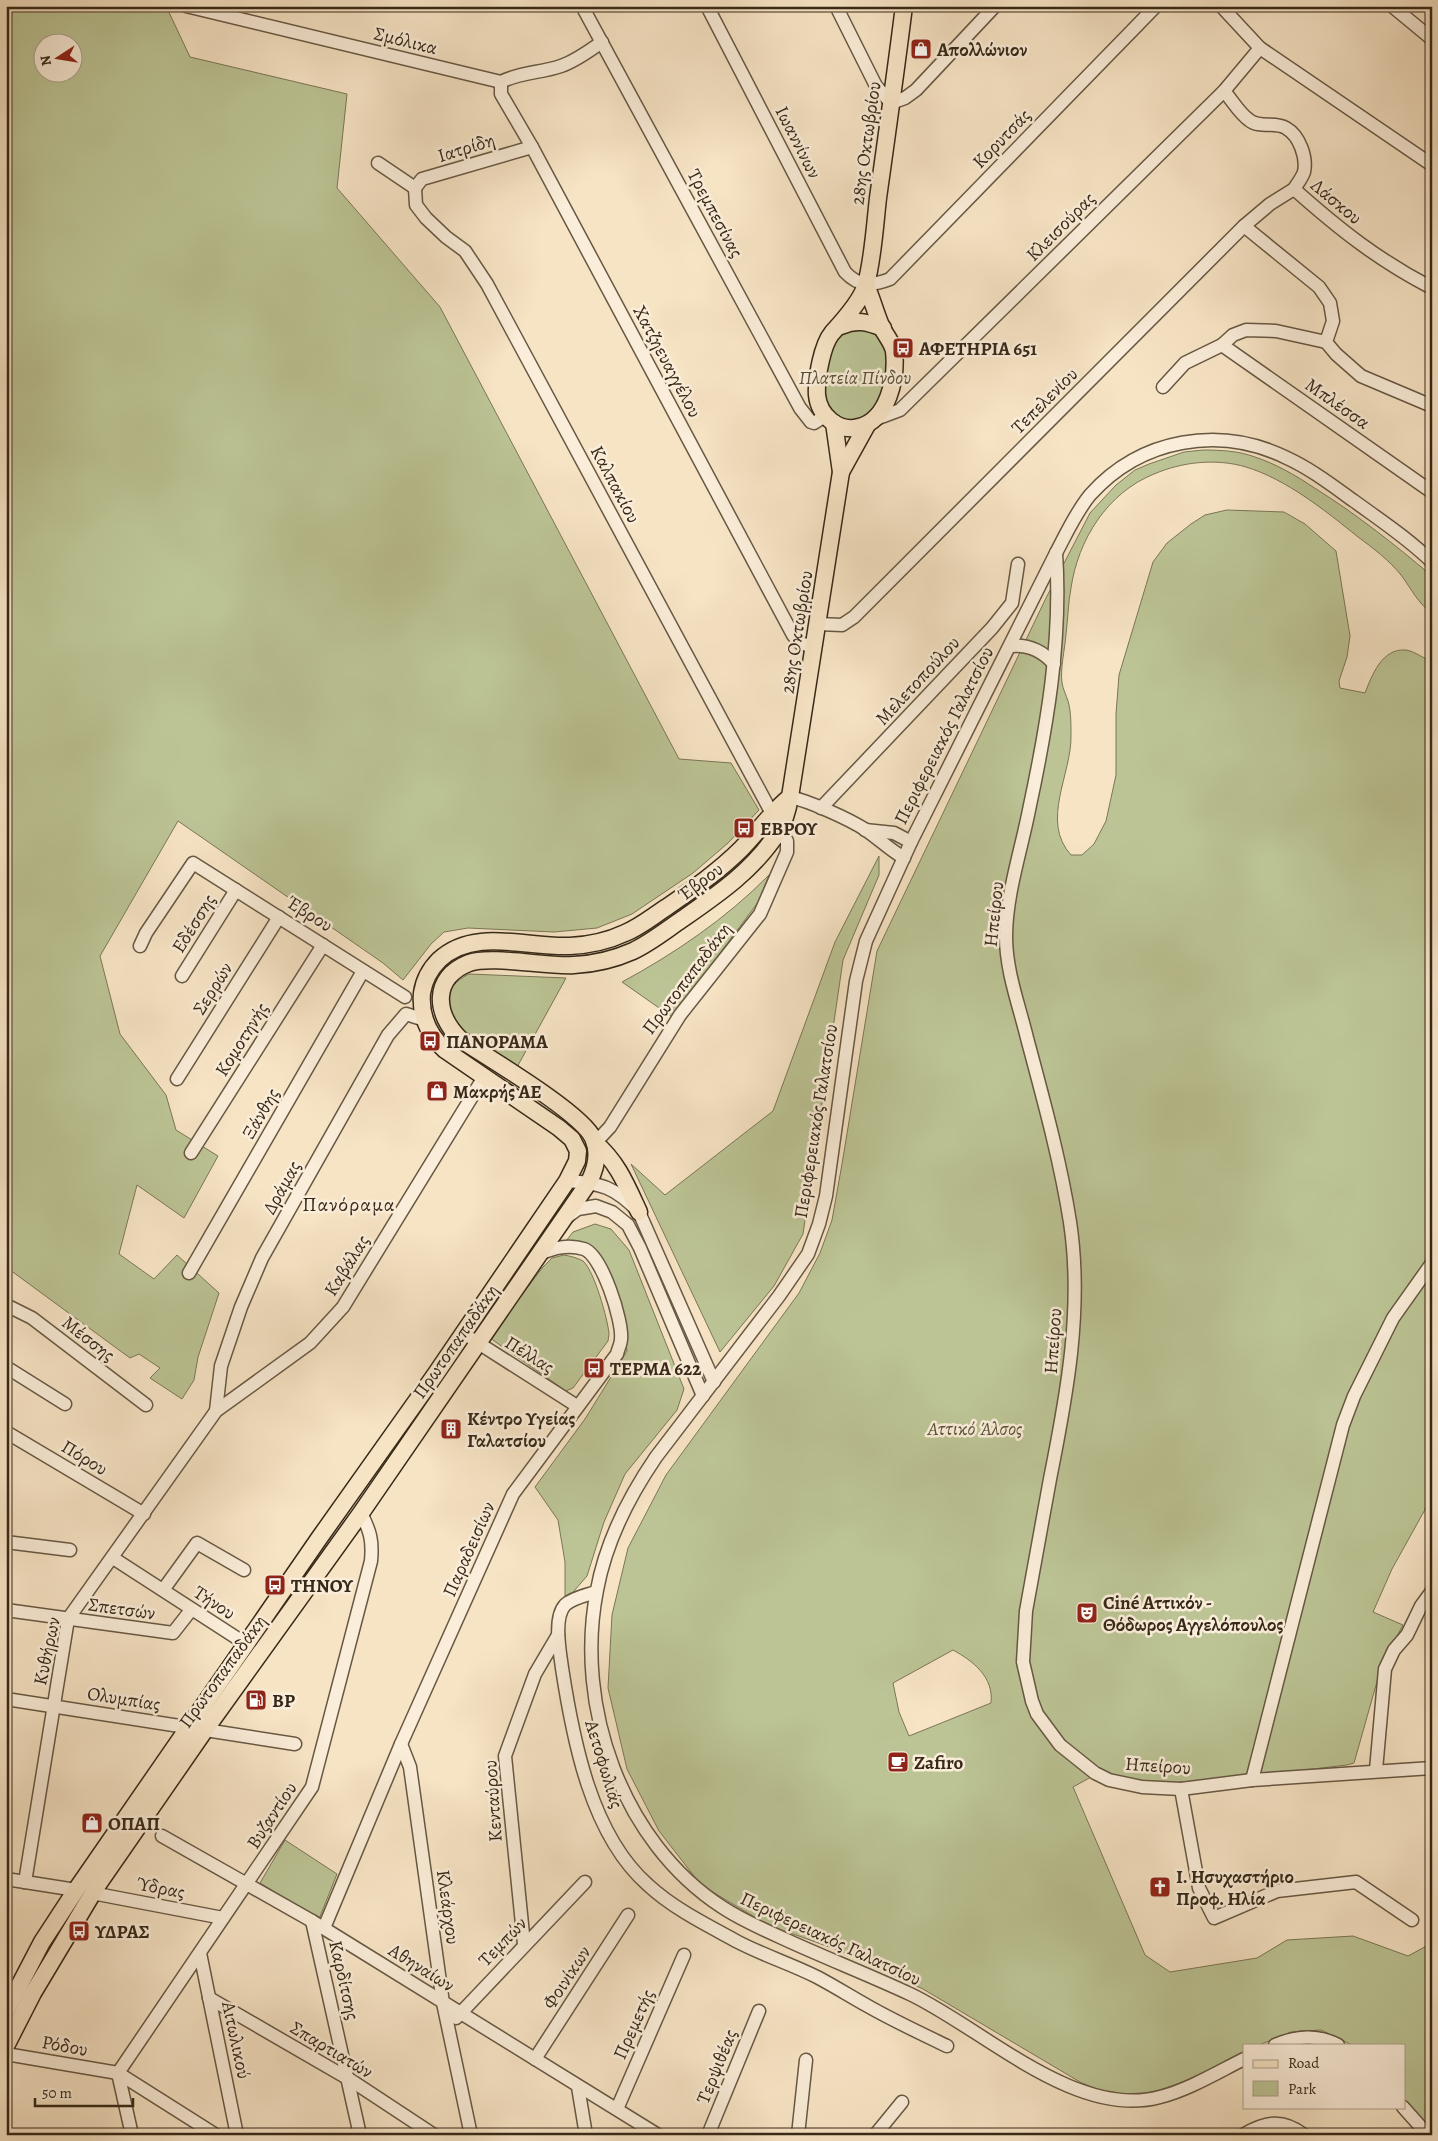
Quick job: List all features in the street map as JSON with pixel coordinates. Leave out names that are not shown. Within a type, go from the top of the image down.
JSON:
[{"type":"main road","name":"28ης Οκτωβρίου","points":[[794,796],[841,472],[829,419],[819,405],[817,394],[819,370],[826,344],[832,334],[841,326],[866,285],[904,6]]},
{"type":"main road","name":"28ης Οκτωβρίου","points":[[841,472],[871,422],[883,410],[892,384],[894,350],[866,285]]},
{"type":"main road","points":[[841,326],[863,321],[883,328]]},
{"type":"main road","points":[[829,419],[848,428],[856,428],[871,422]]},
{"type":"main road","name":"Έβρου","points":[[567,1181],[577,1161],[578,1154],[572,1140],[559,1128],[441,1046],[429,1030],[425,1020],[422,1000],[424,984],[430,970],[438,961],[463,945],[486,942],[569,946],[591,944],[625,934],[720,868],[751,838],[773,810],[794,796]]},
{"type":"main road","name":"Έβρου","points":[[639,1212],[616,1166],[607,1152],[595,1143],[588,1129],[569,1112],[460,1039],[452,1030],[441,1008],[440,1000],[445,984],[456,970],[475,962],[574,965],[611,959],[650,942],[725,889],[755,861],[779,832],[794,796]]},
{"type":"main road","points":[[589,1182],[596,1165],[595,1143]]},
{"type":"main road","name":"Πρωτοπαπαδάκη","points":[[6,2046],[33,1993],[92,1893],[197,1729],[246,1644],[464,1333],[567,1181]]},
{"type":"main road","name":"Πρωτοπαπαδάκη","points":[[6,2011],[42,1942],[76,1890],[361,1513],[589,1182]]},
{"type":"street","name":"Σμόλικα","points":[[186,6],[501,82]]},
{"type":"street","name":"Τρεμπεσίνας","points":[[582,6],[800,408],[811,422],[829,419]]},
{"type":"street","name":"Ιωαννίνων","points":[[707,6],[846,272],[852,280],[866,285]]},
{"type":"street","points":[[836,6],[876,86],[891,103],[905,98],[916,90],[996,6]]},
{"type":"street","name":"Κορυτσάς","points":[[866,285],[890,278],[1156,6]]},
{"type":"street","points":[[1222,6],[1260,48],[1432,165]]},
{"type":"street","points":[[1392,6],[1432,39]]},
{"type":"street","points":[[501,82],[512,76],[560,67],[576,60],[602,42]]},
{"type":"street","name":"Κλεισούρας","points":[[871,422],[900,410],[1224,91],[1244,70],[1260,48]]},
{"type":"street","name":"Χατζηευαγγέλου","points":[[501,82],[501,94],[532,147],[793,635],[800,643],[814,648]]},
{"type":"street","name":"Λάσκου","points":[[1224,91],[1249,121],[1258,125],[1273,125],[1286,128],[1298,140],[1305,157],[1303,174],[1294,189],[1340,230],[1396,269],[1432,288]]},
{"type":"street","name":"Ιατρίδη","points":[[415,188],[422,180],[532,147]]},
{"type":"street","points":[[378,162],[415,188]]},
{"type":"street","name":"Καλπακίου","points":[[415,188],[416,205],[426,218],[446,237],[465,251],[487,284],[769,808],[773,810]]},
{"type":"street","name":"Τεπελενίου","points":[[818,624],[842,625],[854,617],[1244,226],[1270,204],[1294,189]]},
{"type":"street","points":[[1244,226],[1320,287],[1330,303],[1333,320],[1326,342]]},
{"type":"street","points":[[1162,386],[1185,363],[1222,345],[1233,334],[1246,330],[1276,330],[1326,342],[1336,354],[1361,376],[1432,406]]},
{"type":"street","name":"Μπλέσσα","points":[[1222,345],[1432,492]]},
{"type":"street","name":"Περιφερειακός Γαλατσίου","points":[[1243,2059],[1160,2097],[1137,2101],[1114,2100],[1100,2096],[1063,2085],[912,1995],[749,1923],[721,1907],[697,1889],[678,1871],[652,1840],[631,1807],[616,1774],[605,1742],[596,1700],[592,1653],[596,1592],[612,1537],[626,1506],[656,1457],[779,1296],[808,1254],[819,1224],[826,1196],[856,982],[866,940],[911,842],[1056,553],[1079,510],[1090,496],[1107,478],[1125,465],[1165,445],[1196,440],[1221,440],[1256,446],[1288,458],[1330,484],[1431,559]]},
{"type":"street","name":"Ηπείρου","points":[[1056,553],[1058,592],[1054,664],[1036,776],[1008,916],[1006,947],[1066,1199],[1075,1268],[1074,1325],[1068,1383],[1026,1611],[1023,1640],[1023,1662],[1032,1701],[1038,1714],[1056,1740],[1072,1756],[1109,1780],[1142,1787],[1181,1789],[1252,1780],[1376,1770],[1432,1768]]},
{"type":"street","name":"Μελετοπούλου","points":[[821,808],[992,628],[1012,603],[1018,564]]},
{"type":"street","points":[[1010,646],[1030,647],[1047,656],[1054,664]]},
{"type":"street","points":[[794,796],[865,830],[904,858]]},
{"type":"street","points":[[865,830],[894,833],[911,842]]},
{"type":"street","name":"Πρωτοπαπαδάκη","points":[[595,1143],[610,1127],[680,1015],[760,914],[787,852],[787,841],[779,832]]},
{"type":"street","name":"Έβρου","points":[[140,946],[146,933],[193,863],[405,997],[424,984]]},
{"type":"street","name":"Εδέσσης","points":[[182,976],[236,890]]},
{"type":"street","name":"Σερρών","points":[[176,1079],[279,917]]},
{"type":"street","name":"Κομοτηνής","points":[[191,1153],[323,945]]},
{"type":"street","name":"Ξάνθης","points":[[189,1273],[363,970]]},
{"type":"street","points":[[405,997],[406,1014],[425,1020]]},
{"type":"street","name":"Δράμας","points":[[216,1411],[222,1366],[241,1307],[262,1258],[388,1035],[406,1014]]},
{"type":"street","name":"Καβάλας","points":[[216,1411],[310,1343],[343,1307],[484,1077]]},
{"type":"street","points":[[567,1181],[589,1182],[604,1186],[622,1195],[639,1212],[714,1382]]},
{"type":"street","points":[[563,1220],[578,1209],[596,1206],[612,1212],[628,1225],[640,1248],[703,1396]]},
{"type":"street","name":"Παραδεισίων","points":[[324,1928],[401,1744],[513,1494],[617,1354],[622,1339],[620,1323],[603,1272],[596,1259],[586,1250],[568,1247],[554,1248],[539,1254]]},
{"type":"street","points":[[1252,1780],[1344,1425],[1358,1388],[1393,1318],[1432,1263]]},
{"type":"street","name":"Μέσσης","points":[[6,1305],[32,1318],[146,1406]]},
{"type":"street","name":"Πέλλας","points":[[464,1333],[478,1344],[577,1406]]},
{"type":"street","points":[[6,1367],[65,1404]]},
{"type":"street","name":"Κυθήρων","points":[[24,1882],[68,1619],[216,1411]]},
{"type":"street","name":"Πόρου","points":[[6,1432],[144,1514]]},
{"type":"street","name":"Βυζαντίου","points":[[118,2073],[312,1787],[371,1561],[373,1544],[370,1532],[361,1513]]},
{"type":"street","points":[[6,1542],[70,1550]]},
{"type":"street","name":"Τήνου","points":[[163,1590],[197,1543],[244,1570]]},
{"type":"street","name":"Τήνου","points":[[113,1558],[246,1644]]},
{"type":"street","points":[[1376,1770],[1385,1669],[1394,1650],[1407,1634],[1421,1606],[1432,1591]]},
{"type":"street","name":"Αετοφωλιάς","points":[[596,1592],[584,1595],[565,1605],[560,1617],[558,1635],[579,1757],[601,1819],[617,1849],[647,1884],[676,1906],[740,1943],[817,1978],[947,2046]]},
{"type":"street","name":"Σπετσών","points":[[6,1610],[173,1633],[191,1610]]},
{"type":"street","name":"Κενταύρου","points":[[524,1944],[505,1756],[535,1674],[558,1635]]},
{"type":"street","name":"Ολυμπίας","points":[[6,1699],[295,1744]]},
{"type":"street","name":"Κλεάρχου","points":[[401,1744],[410,1767],[443,2003],[471,2135]]},
{"type":"street","points":[[1181,1789],[1199,1888],[1214,1918],[1277,1891],[1356,1882],[1412,1920]]},
{"type":"street","name":"Αθηναίων","points":[[162,1836],[324,1928],[658,2135]]},
{"type":"street","points":[[6,1879],[76,1890]]},
{"type":"street","name":"Τεμπών","points":[[449,2029],[459,2013],[585,1882]]},
{"type":"street","name":"Ύδρας","points":[[92,1893],[223,1918]]},
{"type":"street","name":"Φοινίκων","points":[[535,2058],[628,1915]]},
{"type":"street","name":"Καρδίτσης","points":[[312,1921],[349,2079],[360,2135]]},
{"type":"street","name":"Αιτωλικού","points":[[200,1953],[238,2135]]},
{"type":"street","name":"Πρεμετής","points":[[617,2109],[684,1954]]},
{"type":"street","points":[[817,1978],[823,1957]]},
{"type":"street","name":"Σπαρτιατών","points":[[209,1998],[349,2079],[434,2135]]},
{"type":"street","name":"Τερψιθέας","points":[[708,2135],[759,2011]]},
{"type":"street","points":[[1278,2044],[1295,2038],[1312,2036],[1335,2044]]},
{"type":"street","name":"Ρόδου","points":[[6,2054],[118,2073]]},
{"type":"street","points":[[798,2135],[806,2060]]},
{"type":"street","points":[[118,2073],[132,2135]]},
{"type":"street","points":[[118,2073],[216,2135]]},
{"type":"street","points":[[578,2087],[586,2135]]},
{"type":"street","points":[[875,2135],[902,2102]]},
{"type":"street","points":[[1404,2108],[1428,2135]]},
{"type":"street","points":[[1243,2135],[1262,2124],[1282,2123],[1304,2135]]},
{"type":"green space","points":[[6,6],[166,6],[190,57],[347,94],[337,188],[440,307],[679,759],[731,763],[759,810],[728,843],[693,873],[632,914],[597,928],[554,932],[468,928],[444,932],[431,944],[403,980],[383,963],[178,821],[100,956],[120,1034],[166,1095],[176,1130],[218,1156],[184,1218],[137,1185],[119,1254],[154,1279],[177,1255],[219,1293],[198,1357],[194,1380],[182,1399],[150,1378],[160,1368],[139,1354],[130,1358],[6,1267]]},
{"type":"green space","name":"Πλατεία Πίνδου","points":[[862,327],[879,336],[887,352],[887,382],[877,408],[854,423],[835,419],[822,393],[830,346],[843,331]]},
{"type":"green space","name":"Αττικό Άλσος","points":[[1203,450],[1236,452],[1278,466],[1344,507],[1432,576],[1432,613],[1386,559],[1333,517],[1276,479],[1246,467],[1211,462],[1188,464],[1165,470],[1137,482],[1122,493],[1098,520],[1080,553],[1075,570],[1069,599],[1062,671],[1062,683],[1070,713],[1071,735],[1070,750],[1060,797],[1058,827],[1062,842],[1071,855],[1082,855],[1094,844],[1106,821],[1116,775],[1116,714],[1119,675],[1153,562],[1167,543],[1205,515],[1227,510],[1284,512],[1305,524],[1336,551],[1350,636],[1347,657],[1339,681],[1340,688],[1365,693],[1379,664],[1390,653],[1406,650],[1432,662],[1432,1497],[1392,1569],[1373,1612],[1403,1625],[1382,1664],[1354,1763],[1181,1785],[1140,1783],[1102,1771],[1073,1787],[1145,1955],[1170,1972],[1257,1958],[1287,1940],[1353,1936],[1408,1956],[1432,1943],[1432,2129],[1406,2101],[1406,2044],[1350,2044],[1321,2030],[1291,2032],[1261,2044],[1243,2044],[1243,2052],[1194,2077],[1159,2090],[1123,2095],[1105,2092],[1080,2082],[923,1989],[849,1954],[768,1925],[701,1885],[659,1831],[627,1769],[608,1688],[612,1615],[628,1548],[666,1475],[799,1293],[820,1253],[832,1220],[877,951],[1046,598],[1090,513],[1116,485],[1135,470],[1184,452]],"holes":[[[953,1650],[968,1659],[986,1678],[991,1694],[991,1703],[909,1736],[899,1712],[893,1683]]]},
{"type":"green space","points":[[879,856],[879,875],[843,960],[803,1234],[774,1286],[720,1352],[631,1164],[665,1195],[773,1111],[835,942]]},
{"type":"green space","points":[[769,875],[759,901],[672,1017],[622,982],[661,960],[699,934],[736,906]]},
{"type":"green space","points":[[469,974],[566,978],[516,1069],[468,1038],[452,1017],[448,1001],[449,993],[453,986]]},
{"type":"green space","points":[[595,1224],[611,1229],[629,1250],[684,1389],[677,1410],[625,1474],[604,1522],[587,1576],[574,1591],[565,1607],[565,1562],[558,1520],[535,1487],[585,1419],[627,1351],[620,1310],[612,1280],[606,1267],[589,1248],[566,1241],[573,1232]]},
{"type":"green space","points":[[564,1255],[583,1261],[592,1274],[600,1296],[609,1334],[608,1341],[573,1388],[566,1391],[487,1336],[512,1300],[521,1296],[543,1267],[552,1258]]},
{"type":"green space","points":[[285,1840],[337,1874],[319,1919],[260,1883]]},
{"type":"place","name":"Απολλώνιον","points":[[921,49]]},
{"type":"place","name":"ΑΦΕΤΗΡΙΑ 651","points":[[903,348]]},
{"type":"place","name":"ΕΒΡΟΥ","points":[[744,828]]},
{"type":"place","name":"ΠΑΝΟΡΑΜΑ","points":[[430,1041]]},
{"type":"place","name":"Μακρής ΑΕ","points":[[437,1091]]},
{"type":"place","name":"ΤΕΡΜΑ 622","points":[[594,1368]]},
{"type":"place","name":"Κέντρο Υγείας Γαλατσίου","points":[[451,1429]]},
{"type":"place","name":"ΤΗΝΟΥ","points":[[275,1585]]},
{"type":"place","name":"Ciné Αττικόν - Θόδωρος Αγγελόπουλος","points":[[1087,1613]]},
{"type":"place","name":"BP","points":[[256,1700]]},
{"type":"place","name":"Zafiro","points":[[898,1762]]},
{"type":"place","name":"ΟΠΑΠ","points":[[92,1823]]},
{"type":"place","name":"Ι. Ησυχαστήριο Προφ. Ηλία","points":[[1160,1887]]},
{"type":"place","name":"ΥΔΡΑΣ","points":[[79,1931]]},
{"type":"district","name":"Πανόραμα","points":[[349,1204]]}]
